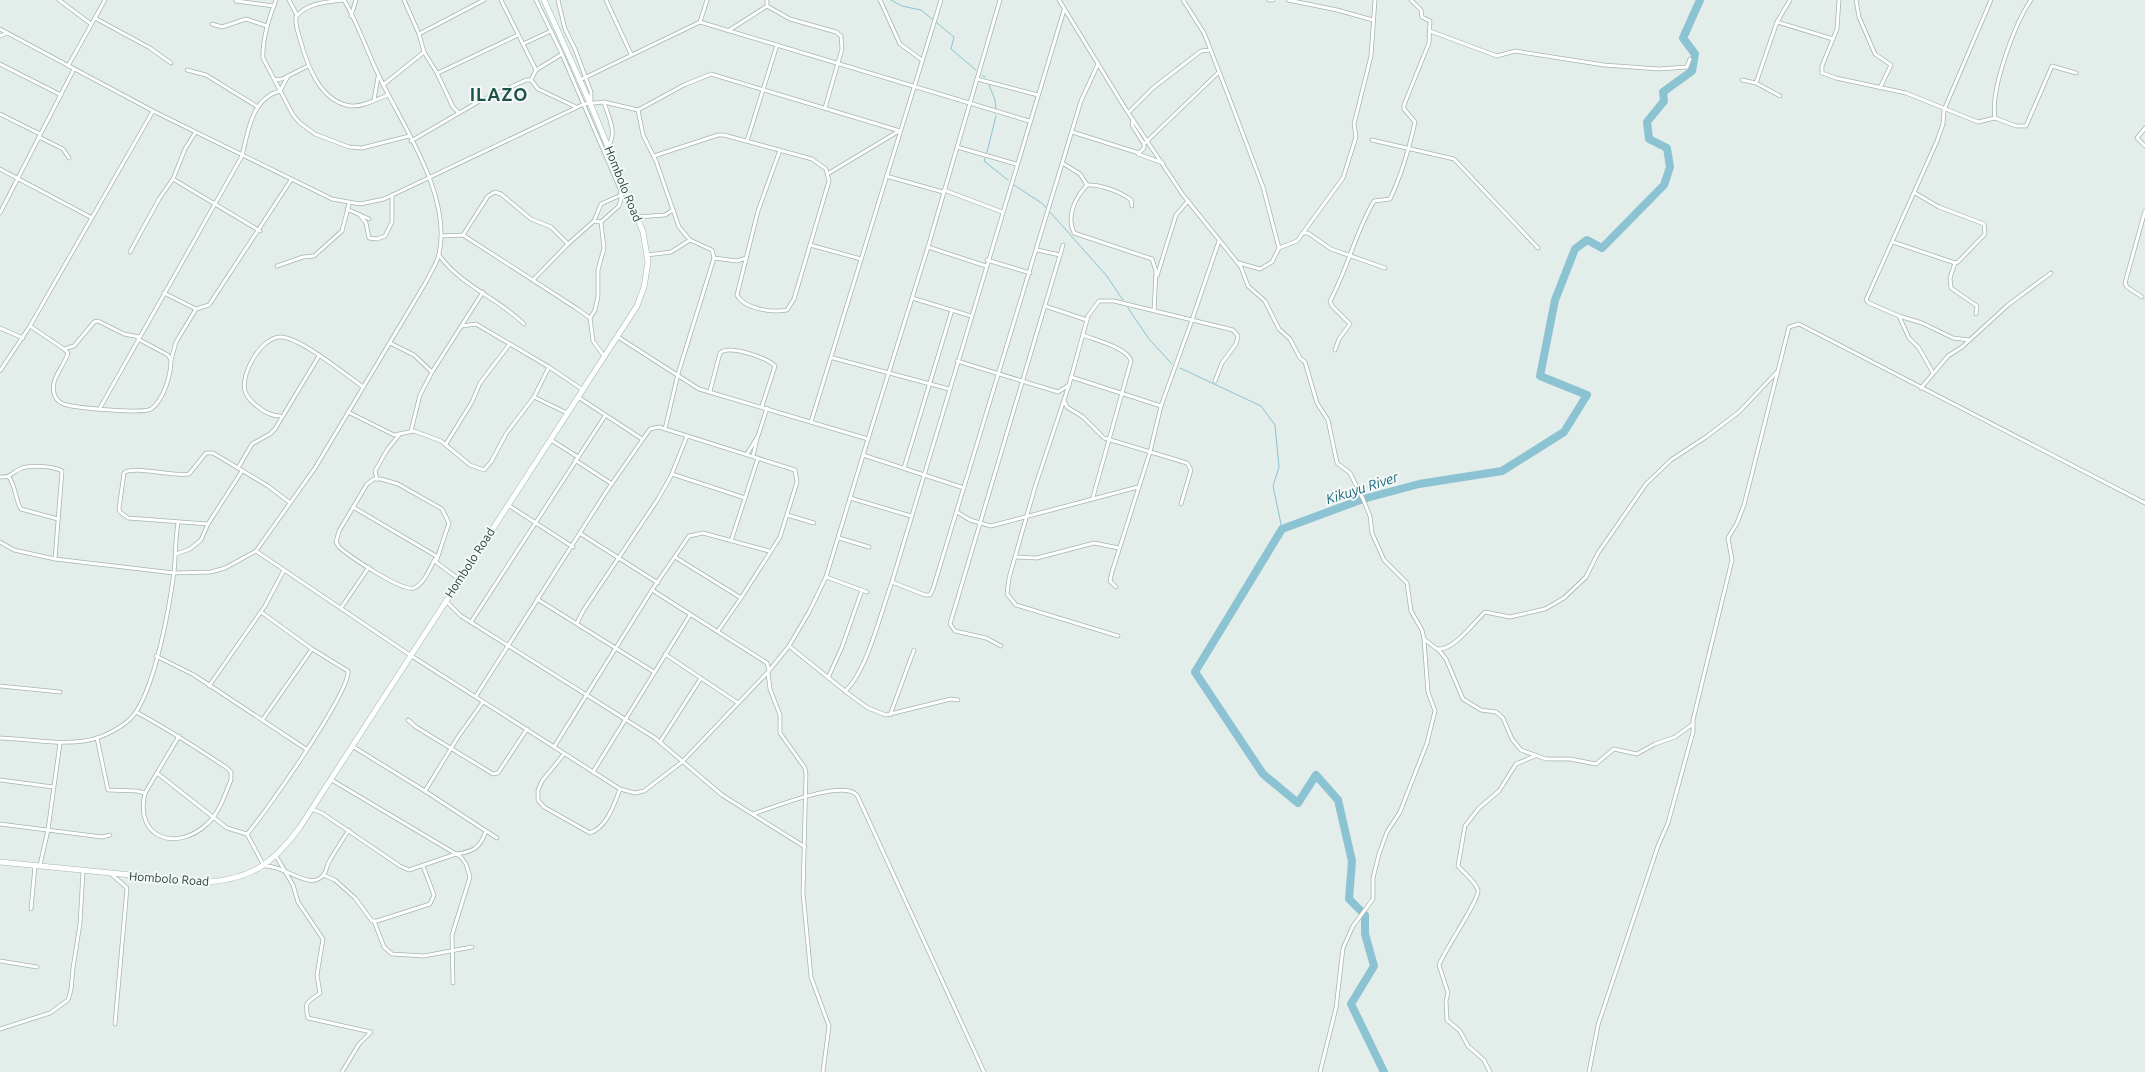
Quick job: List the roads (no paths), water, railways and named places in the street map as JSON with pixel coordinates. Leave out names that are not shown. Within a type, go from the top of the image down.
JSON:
[{"type":"street","points":[[59,0],[91,24]]},
{"type":"street","points":[[68,66],[105,0]]},
{"type":"street","points":[[276,0],[261,50],[264,61],[300,124],[315,134],[338,143],[362,148],[409,136]]},
{"type":"street","points":[[289,0],[297,15],[296,26],[308,66],[320,84],[336,101],[354,106],[388,95]]},
{"type":"street","points":[[297,15],[314,5],[356,0],[351,16]]},
{"type":"street","points":[[404,0],[419,34],[424,52],[437,73],[453,107],[458,112]]},
{"type":"street","points":[[419,34],[484,0]]},
{"type":"street","points":[[502,0],[536,70]]},
{"type":"street","points":[[536,0],[551,32],[565,53],[584,104],[614,171],[621,196],[619,206],[601,222],[594,221]]},
{"type":"street","name":"Hombolo Road","points":[[0,862],[122,876],[220,882],[228,881],[264,866],[284,848],[311,809],[460,580],[507,504],[583,390],[641,298],[647,274],[648,254],[643,232],[628,192],[580,80],[565,53],[544,0]]},
{"type":"street","points":[[558,0],[565,29],[586,76],[592,99],[590,103]]},
{"type":"street","points":[[606,0],[631,54]]},
{"type":"street","points":[[700,22],[707,0]]},
{"type":"street","points":[[767,0],[767,6]]},
{"type":"street","points":[[880,0],[900,44],[922,60]]},
{"type":"street","points":[[811,422],[833,358],[886,176],[942,0]]},
{"type":"street","points":[[256,551],[410,655],[620,789],[634,793],[644,791],[682,762],[769,672],[789,646],[809,612],[826,576],[928,247],[1000,0]]},
{"type":"street","points":[[1059,0],[1128,112],[1134,118],[1188,201],[1238,263],[1248,286],[1265,302],[1279,329],[1290,339],[1300,358],[1305,362],[1317,403],[1328,420],[1337,463],[1350,473],[1364,499],[1370,516],[1372,533],[1384,560],[1407,583],[1411,611],[1422,630],[1428,692],[1436,711],[1423,752],[1400,812],[1387,833],[1379,854],[1373,878],[1373,899],[1353,926],[1343,948],[1336,1008],[1320,1072]]},
{"type":"street","points":[[1182,0],[1204,33],[1263,187],[1279,248],[1272,262],[1264,268],[1238,263]]},
{"type":"street","points":[[1269,0],[1274,0]]},
{"type":"street","points":[[1288,0],[1373,20]]},
{"type":"street","points":[[1279,248],[1294,243],[1342,178],[1353,148],[1356,112],[1371,56],[1375,0]]},
{"type":"street","points":[[1335,350],[1339,339],[1350,324],[1332,306],[1330,301],[1343,277],[1348,256],[1361,223],[1374,201],[1390,199],[1410,147],[1415,122],[1404,109],[1404,104],[1423,61],[1430,31],[1430,21],[1422,17],[1421,10],[1411,0]]},
{"type":"street","points":[[1756,83],[1778,22],[1790,0]]},
{"type":"street","points":[[1839,0],[1839,14],[1833,39],[1822,66],[1822,73],[1836,78],[1906,93],[1944,110],[1978,122],[1995,118],[2016,126],[2026,126],[2052,66],[2076,73]]},
{"type":"street","points":[[1856,0],[1859,17],[1875,54],[1891,65],[1880,88]]},
{"type":"street","points":[[1971,340],[1953,338],[1922,323],[1899,316],[1869,303],[1866,300],[1915,193],[1943,124],[1944,110],[1991,0]]},
{"type":"street","points":[[1995,118],[1994,110],[1997,92],[2007,51],[2031,0]]},
{"type":"street","points":[[236,1],[274,6]]},
{"type":"street","points":[[0,542],[14,550],[55,559],[174,574],[211,572],[225,568],[256,551],[315,468],[390,343],[439,256],[441,236],[439,214],[430,178],[378,76],[344,1]]},
{"type":"street","points":[[728,31],[767,6]]},
{"type":"street","points":[[767,6],[790,19],[838,33],[842,41],[838,65],[825,108]]},
{"type":"street","points":[[845,692],[856,678],[868,653],[892,582],[1016,164],[1021,154],[1029,121],[1064,10]]},
{"type":"street","points":[[95,18],[150,48],[171,62]]},
{"type":"street","points":[[212,24],[222,27],[246,19],[267,26]]},
{"type":"street","points":[[580,80],[700,22],[1029,121]]},
{"type":"street","points":[[1778,22],[1833,39]]},
{"type":"street","points":[[0,28],[153,111],[242,156],[332,200],[349,204],[360,204],[392,195],[584,104],[604,102],[638,110],[684,85],[710,74],[763,88],[900,131]]},
{"type":"street","points":[[1430,31],[1497,56],[1516,51],[1575,62],[1659,69],[1687,67],[1690,59]]},
{"type":"street","points":[[0,36],[7,32]]},
{"type":"street","points":[[522,44],[551,32]]},
{"type":"street","points":[[437,73],[518,35]]},
{"type":"street","points":[[747,141],[777,45]]},
{"type":"street","points":[[531,80],[536,70],[575,49]]},
{"type":"street","points":[[1128,112],[1154,88],[1202,51],[1210,50]]},
{"type":"street","points":[[383,84],[424,52]]},
{"type":"street","points":[[0,64],[62,95]]},
{"type":"street","points":[[892,582],[930,595],[957,512],[1081,101],[1098,64]]},
{"type":"street","points":[[275,80],[308,66]]},
{"type":"street","points":[[0,213],[74,69]]},
{"type":"street","points":[[187,70],[206,75],[258,107]]},
{"type":"street","points":[[1144,144],[1198,90],[1218,73]]},
{"type":"street","points":[[100,408],[242,156],[247,134],[258,107],[267,95],[280,91],[288,76]]},
{"type":"street","points":[[374,100],[378,76]]},
{"type":"street","points":[[977,79],[1038,95]]},
{"type":"street","points":[[412,141],[431,132],[458,112],[523,80],[531,80]]},
{"type":"street","points":[[531,80],[538,89],[577,107]]},
{"type":"street","points":[[1742,80],[1756,83],[1780,96]]},
{"type":"street","points":[[604,102],[613,130],[613,138],[608,146]]},
{"type":"street","points":[[638,110],[643,136],[654,156],[676,219],[684,235],[690,240],[712,250],[714,258],[678,374],[665,429]]},
{"type":"street","points":[[0,371],[23,338],[153,111]]},
{"type":"street","points":[[0,114],[63,149],[69,158]]},
{"type":"street","points":[[1134,118],[1132,125],[1144,144],[1143,151],[1135,153]]},
{"type":"street","points":[[2145,128],[2138,138],[2145,146]]},
{"type":"street","points":[[829,173],[900,131]]},
{"type":"street","points":[[130,252],[161,195],[174,179],[185,149],[195,132]]},
{"type":"street","points":[[1072,132],[1152,157],[1164,164]]},
{"type":"street","points":[[654,156],[718,135],[812,159],[829,173]]},
{"type":"street","points":[[1372,140],[1410,147],[1428,154],[1454,158],[1538,248]]},
{"type":"street","points":[[957,147],[1016,164]]},
{"type":"street","points":[[780,150],[758,211],[737,295],[740,299],[772,312],[787,310],[794,299],[829,181],[829,173]]},
{"type":"street","points":[[1063,164],[1080,174],[1087,185]]},
{"type":"street","points":[[0,169],[92,218]]},
{"type":"street","points":[[886,176],[944,191],[1002,212]]},
{"type":"street","points":[[174,179],[260,231]]},
{"type":"street","points":[[164,293],[196,309],[206,308],[260,231],[292,180]]},
{"type":"street","points":[[1132,206],[1131,200],[1123,193],[1094,185],[1087,185],[1076,198],[1070,222],[1074,233],[1152,259],[1156,264],[1154,311]]},
{"type":"street","points":[[463,235],[488,196],[495,192],[531,219],[551,227],[568,244]]},
{"type":"street","points":[[534,279],[568,244],[594,221],[601,204],[628,192]]},
{"type":"street","points":[[1915,193],[1939,207],[1984,224],[1985,234],[1963,257],[1954,263],[1950,278],[1951,288],[1977,306],[1976,314]]},
{"type":"street","points":[[360,214],[366,223],[369,238],[377,239],[385,236],[392,222],[392,195]]},
{"type":"street","points":[[1156,279],[1176,215],[1188,201]]},
{"type":"street","points":[[277,266],[303,257],[313,257],[342,231],[349,204]]},
{"type":"street","points":[[348,209],[369,219]]},
{"type":"street","points":[[665,215],[673,210]]},
{"type":"street","points":[[2142,297],[2127,287],[2125,282],[2145,210]]},
{"type":"street","points":[[637,217],[665,215],[676,219]]},
{"type":"street","points":[[601,222],[604,248],[598,270],[598,296],[595,310],[590,318],[593,341],[604,356]]},
{"type":"street","points":[[1302,233],[1308,233],[1331,249],[1385,268]]},
{"type":"street","points":[[441,236],[463,235],[534,279],[590,318]]},
{"type":"street","points":[[648,254],[671,252],[690,240]]},
{"type":"street","points":[[1116,587],[1110,581],[1150,452],[1161,406],[1219,241]]},
{"type":"street","points":[[1893,242],[1954,263]]},
{"type":"street","points":[[810,245],[861,260]]},
{"type":"street","points":[[1001,646],[986,638],[955,631],[950,624],[1063,245]]},
{"type":"street","points":[[928,247],[986,266]]},
{"type":"street","points":[[1037,250],[1060,255]]},
{"type":"street","points":[[439,256],[449,269],[483,292],[524,324]]},
{"type":"street","points":[[714,258],[737,261],[746,258]]},
{"type":"street","points":[[988,260],[1030,273]]},
{"type":"street","points":[[1921,388],[1948,356],[1971,340],[2008,305],[2051,273]]},
{"type":"street","points":[[411,431],[418,400],[432,372],[483,292]]},
{"type":"street","points":[[912,298],[971,316]]},
{"type":"street","points":[[1118,636],[1016,605],[1010,600],[1006,587],[1087,320],[1092,309],[1099,301],[1114,301],[1233,330],[1238,336],[1236,344],[1222,363],[1215,381]]},
{"type":"street","points":[[1045,306],[1087,320]]},
{"type":"street","points":[[30,326],[68,353],[54,381],[54,396],[65,405],[100,408],[117,412],[144,411],[152,409],[170,378],[171,360],[176,342],[196,309]]},
{"type":"street","points":[[904,468],[952,310]]},
{"type":"street","points":[[1899,316],[1909,338],[1920,348],[1932,373]]},
{"type":"street","points":[[64,349],[74,346],[94,322],[98,321],[124,334],[139,338],[168,355],[171,360]]},
{"type":"street","points":[[462,326],[476,324],[549,367],[583,390]]},
{"type":"street","points":[[1589,1072],[1598,1025],[1658,846],[1668,824],[1732,560],[1728,538],[1738,523],[1744,505],[1789,327],[1796,324],[2145,503]]},
{"type":"street","points":[[0,328],[23,338]]},
{"type":"street","points":[[1083,335],[1122,350],[1131,357],[1130,367],[1093,497]]},
{"type":"street","points":[[617,336],[697,388],[868,439]]},
{"type":"street","points":[[280,416],[269,414],[249,400],[246,394],[244,378],[252,360],[262,348],[279,337],[295,342],[319,356],[363,386]]},
{"type":"street","points":[[390,343],[414,355],[432,372]]},
{"type":"street","points":[[446,444],[472,402],[480,384],[509,345]]},
{"type":"street","points":[[710,391],[720,353],[727,350],[740,350],[775,366],[762,406]]},
{"type":"street","points":[[238,468],[252,444],[270,434],[319,356]]},
{"type":"street","points":[[833,358],[949,389]]},
{"type":"street","points":[[957,361],[1058,392],[1069,384]]},
{"type":"street","points":[[348,412],[386,431],[400,434],[411,431],[446,444],[470,465],[484,470],[506,434],[534,397],[549,367]]},
{"type":"street","points":[[1437,649],[1446,648],[1466,633],[1485,612],[1510,617],[1545,609],[1564,598],[1586,577],[1598,553],[1646,484],[1671,460],[1739,412],[1777,372]]},
{"type":"street","points":[[1071,376],[1161,406]]},
{"type":"street","points":[[534,397],[567,413]]},
{"type":"street","points":[[578,397],[642,440]]},
{"type":"street","points":[[1064,400],[1068,407],[1083,417],[1098,434],[1109,440],[1187,463],[1190,470],[1181,504]]},
{"type":"street","points":[[753,456],[767,408]]},
{"type":"street","points":[[472,622],[534,523],[605,416]]},
{"type":"street","points":[[476,696],[537,599],[650,429],[659,427],[795,470],[797,482],[780,537],[769,551],[718,632]]},
{"type":"street","points":[[377,479],[375,471],[387,450],[400,434]]},
{"type":"street","points":[[577,623],[618,558],[638,531],[672,474],[687,436]]},
{"type":"street","points":[[747,454],[758,436]]},
{"type":"street","points":[[550,439],[612,484]]},
{"type":"street","points":[[208,524],[128,518],[120,512],[124,473],[132,470],[163,474],[189,474],[197,467],[206,453],[216,454],[268,486],[289,502]]},
{"type":"street","points":[[863,455],[964,488]]},
{"type":"street","points":[[731,542],[758,458]]},
{"type":"street","points":[[0,477],[9,477],[23,468],[53,468],[62,471],[55,559]]},
{"type":"street","points":[[176,554],[196,545],[201,540],[208,524],[242,471]]},
{"type":"street","points":[[672,474],[745,498]]},
{"type":"street","points":[[9,477],[14,484],[21,509],[58,519]]},
{"type":"street","points":[[377,479],[389,481],[404,488],[446,513],[448,529],[436,558],[422,581],[413,588],[402,586],[343,551],[336,542],[339,531],[352,508],[362,488],[377,479]]},
{"type":"street","points":[[957,512],[979,523],[991,526],[1139,486]]},
{"type":"street","points":[[850,498],[911,516]]},
{"type":"street","points":[[507,504],[573,547]]},
{"type":"street","points":[[352,508],[436,558],[438,566],[460,580]]},
{"type":"street","points":[[787,515],[814,523]]},
{"type":"street","points":[[0,738],[60,743],[85,741],[97,738],[129,721],[136,712],[153,675],[174,574],[178,523]]},
{"type":"street","points":[[581,534],[658,583]]},
{"type":"street","points":[[554,747],[652,590],[689,536],[698,534],[769,551]]},
{"type":"street","points":[[839,538],[869,547]]},
{"type":"street","points":[[1015,557],[1037,558],[1094,543],[1119,548]]},
{"type":"street","points":[[675,557],[741,598]]},
{"type":"street","points":[[341,608],[369,568]]},
{"type":"street","points":[[209,686],[253,620],[261,612],[284,570]]},
{"type":"street","points":[[826,576],[867,592]]},
{"type":"street","points":[[652,590],[767,662],[770,689],[780,715],[780,733],[805,768],[803,893],[810,969],[829,1026],[823,1072]]},
{"type":"street","points":[[828,678],[842,647],[862,590]]},
{"type":"street","points":[[537,599],[654,672]]},
{"type":"street","points":[[446,600],[461,616],[660,742],[722,795],[805,847]]},
{"type":"street","points":[[247,834],[268,809],[345,685],[349,674],[346,669],[312,649],[261,612]]},
{"type":"street","points":[[593,772],[690,615]]},
{"type":"street","points":[[1424,639],[1446,659],[1463,699],[1481,710],[1496,712],[1503,718],[1517,746],[1535,756],[1596,764],[1614,749],[1637,754],[1657,743],[1675,737],[1693,723]]},
{"type":"street","points":[[789,646],[845,692],[868,708],[890,715],[951,699],[958,700]]},
{"type":"street","points":[[263,719],[312,649]]},
{"type":"street","points":[[890,715],[914,650]]},
{"type":"street","points":[[665,654],[738,703]]},
{"type":"street","points":[[156,656],[194,675],[306,749]]},
{"type":"street","points":[[660,742],[701,678]]},
{"type":"street","points":[[0,686],[60,692]]},
{"type":"street","points":[[425,792],[483,702]]},
{"type":"street","points":[[136,712],[179,736],[231,772],[231,780],[212,819],[202,829],[186,838],[169,840],[152,830],[145,821],[142,809],[144,793],[179,736]]},
{"type":"street","points":[[408,720],[490,773],[496,774],[527,729]]},
{"type":"street","points":[[97,738],[108,790],[144,793]]},
{"type":"street","points":[[30,909],[37,866],[48,830],[60,743]]},
{"type":"street","points":[[352,746],[497,838]]},
{"type":"street","points":[[564,754],[542,781],[537,793],[540,804],[590,833],[599,828],[605,820],[620,789]]},
{"type":"street","points":[[1490,1072],[1485,1061],[1468,1046],[1460,1031],[1447,1020],[1446,1000],[1448,994],[1439,964],[1453,936],[1469,914],[1479,894],[1478,889],[1458,866],[1464,827],[1479,808],[1499,791],[1516,764],[1535,756]]},
{"type":"street","points":[[157,773],[212,819],[231,831],[247,834]]},
{"type":"street","points":[[330,779],[461,857],[466,864],[470,877],[452,935],[453,983]]},
{"type":"street","points":[[0,780],[53,787]]},
{"type":"street","points":[[752,814],[805,796],[848,790],[857,795],[984,1072]]},
{"type":"street","points":[[311,809],[322,813],[400,866],[409,870],[456,854],[472,852],[482,844],[486,831]]},
{"type":"street","points":[[0,824],[102,837],[110,835]]},
{"type":"street","points":[[247,834],[264,866],[272,865],[308,882],[323,875],[348,830]]},
{"type":"street","points":[[276,856],[293,885],[298,902],[323,938],[317,975],[320,993],[308,1001],[308,1018],[371,1032],[359,1044],[342,1072]]},
{"type":"street","points":[[374,921],[430,904],[434,895],[423,866]]},
{"type":"street","points":[[0,1028],[50,1013],[68,1000],[80,924],[83,871]]},
{"type":"street","points":[[112,874],[127,888],[115,1024]]},
{"type":"street","points":[[323,875],[335,880],[355,898],[367,916],[374,921],[384,947],[392,954],[424,956],[472,947]]},
{"type":"street","points":[[0,961],[38,967]]},
{"type":"waterway","points":[[891,0],[902,6],[921,10],[954,37],[951,49],[976,70]]},
{"type":"waterway","name":"Kikuyu River","points":[[1384,1072],[1351,1004],[1374,966],[1365,934],[1365,915],[1349,899],[1352,861],[1338,800],[1316,775],[1298,803],[1263,774],[1195,672],[1282,529],[1363,499],[1419,484],[1502,471],[1564,432],[1587,395],[1540,376],[1555,300],[1575,249],[1587,240],[1602,248],[1664,185],[1670,167],[1667,148],[1649,139],[1647,122],[1664,101],[1663,92],[1692,71],[1695,54],[1683,38],[1700,0]]},
{"type":"waterway","points":[[989,85],[995,100],[996,109]]},
{"type":"waterway","points":[[987,152],[996,116]]},
{"type":"waterway","points":[[985,158],[984,161],[1008,180]]},
{"type":"waterway","points":[[1014,185],[1043,204],[1047,209]]},
{"type":"waterway","points":[[1050,212],[1106,275],[1123,300]]},
{"type":"waterway","points":[[1128,308],[1149,339],[1172,364]]},
{"type":"waterway","points":[[1180,368],[1261,406],[1275,425],[1279,467],[1273,486],[1282,529]]},
{"type":"district","name":"ILAZO","points":[[499,95]]}]
